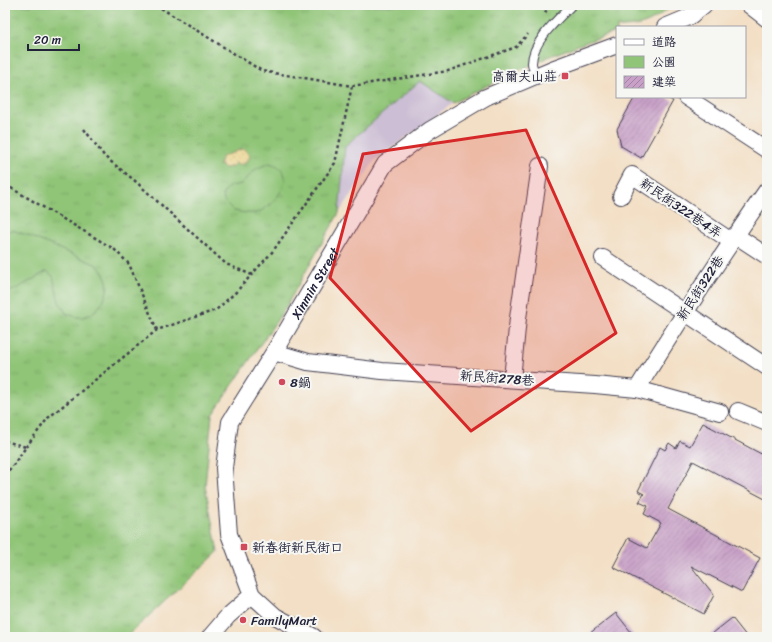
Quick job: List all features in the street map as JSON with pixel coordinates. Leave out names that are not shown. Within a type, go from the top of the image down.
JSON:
[{"type":"street","points":[[667,26],[689,17],[704,5]]},
{"type":"street","points":[[749,5],[767,18]]},
{"type":"street","name":"Xinmin Street","points":[[252,595],[229,534],[224,468],[230,422],[274,352],[385,164],[437,126],[486,97],[536,75],[616,45]]},
{"type":"street","points":[[688,98],[767,150]]},
{"type":"street","points":[[512,379],[518,318],[540,166]]},
{"type":"street","name":"新民街322巷4弄","points":[[621,196],[632,175],[733,238]]},
{"type":"street","name":"新民街322巷","points":[[637,389],[684,312],[767,190]]},
{"type":"street","points":[[733,238],[767,256]]},
{"type":"street","points":[[603,258],[767,367]]},
{"type":"street","name":"新民街278巷","points":[[274,352],[308,362],[382,371],[637,389],[720,412]]},
{"type":"street","points":[[738,411],[767,423]]},
{"type":"street","points":[[210,637],[228,616],[252,595],[275,616],[314,637]]},
{"type":"lane","points":[[536,75],[532,64],[536,48],[551,26],[572,5]]},
{"type":"path","points":[[156,5],[262,71],[352,86],[448,71],[516,48],[530,32]]},
{"type":"path","points":[[543,17],[549,5]]},
{"type":"path","points":[[5,474],[48,418],[157,330],[216,310],[252,275],[273,251],[335,163],[352,86]]},
{"type":"path","points":[[84,129],[105,157],[134,180],[226,264],[252,275]]},
{"type":"path","points":[[5,187],[11,188],[114,249],[129,264],[157,330]]},
{"type":"path","points":[[5,441],[26,447]]},
{"type":"highlighted area","points":[[526,130],[616,333],[471,431],[330,278],[363,154]]},
{"type":"shaded area","points":[[420,80],[453,103],[375,160],[339,213],[345,146]]},
{"type":"green space","points":[[5,5],[673,5],[659,16],[648,22],[635,26],[616,26],[616,32],[574,46],[513,73],[453,103],[420,81],[345,146],[339,213],[284,310],[212,415],[205,486],[218,552],[126,637],[5,637]]},
{"type":"green space","points":[[269,163],[279,167],[284,174],[285,180],[279,194],[268,206],[256,213],[234,211],[224,201],[223,194],[228,187],[241,184],[256,169]]},
{"type":"green space","points":[[12,230],[97,265],[105,276],[107,287],[104,298],[97,309],[93,313],[82,317],[76,317],[66,313],[59,302],[53,276],[47,271],[18,288],[7,293],[5,292],[5,232]]},
{"type":"sand","points":[[242,149],[247,151],[250,156],[244,163],[235,163],[232,167],[225,168],[219,164],[222,157]]},
{"type":"building","points":[[634,98],[667,98],[673,101],[641,158],[621,146],[617,129]]},
{"type":"building","points":[[703,423],[767,457],[767,500],[693,461],[668,509],[760,558],[742,592],[691,566],[714,595],[704,614],[613,567],[628,538],[647,548],[661,523],[644,514],[648,506],[639,502],[644,494],[638,491],[660,447],[665,450],[669,443],[676,448],[680,441],[690,446]]},
{"type":"building","points":[[616,613],[635,637],[585,637]]},
{"type":"building","points":[[732,618],[747,637],[708,637]]},
{"type":"place","name":"高爾夫山莊","points":[[565,76]]},
{"type":"place","name":"8鍋","points":[[282,382]]},
{"type":"place","name":"新春街新民街口","points":[[244,547]]},
{"type":"place","name":"FamilyMart","points":[[243,620]]}]
